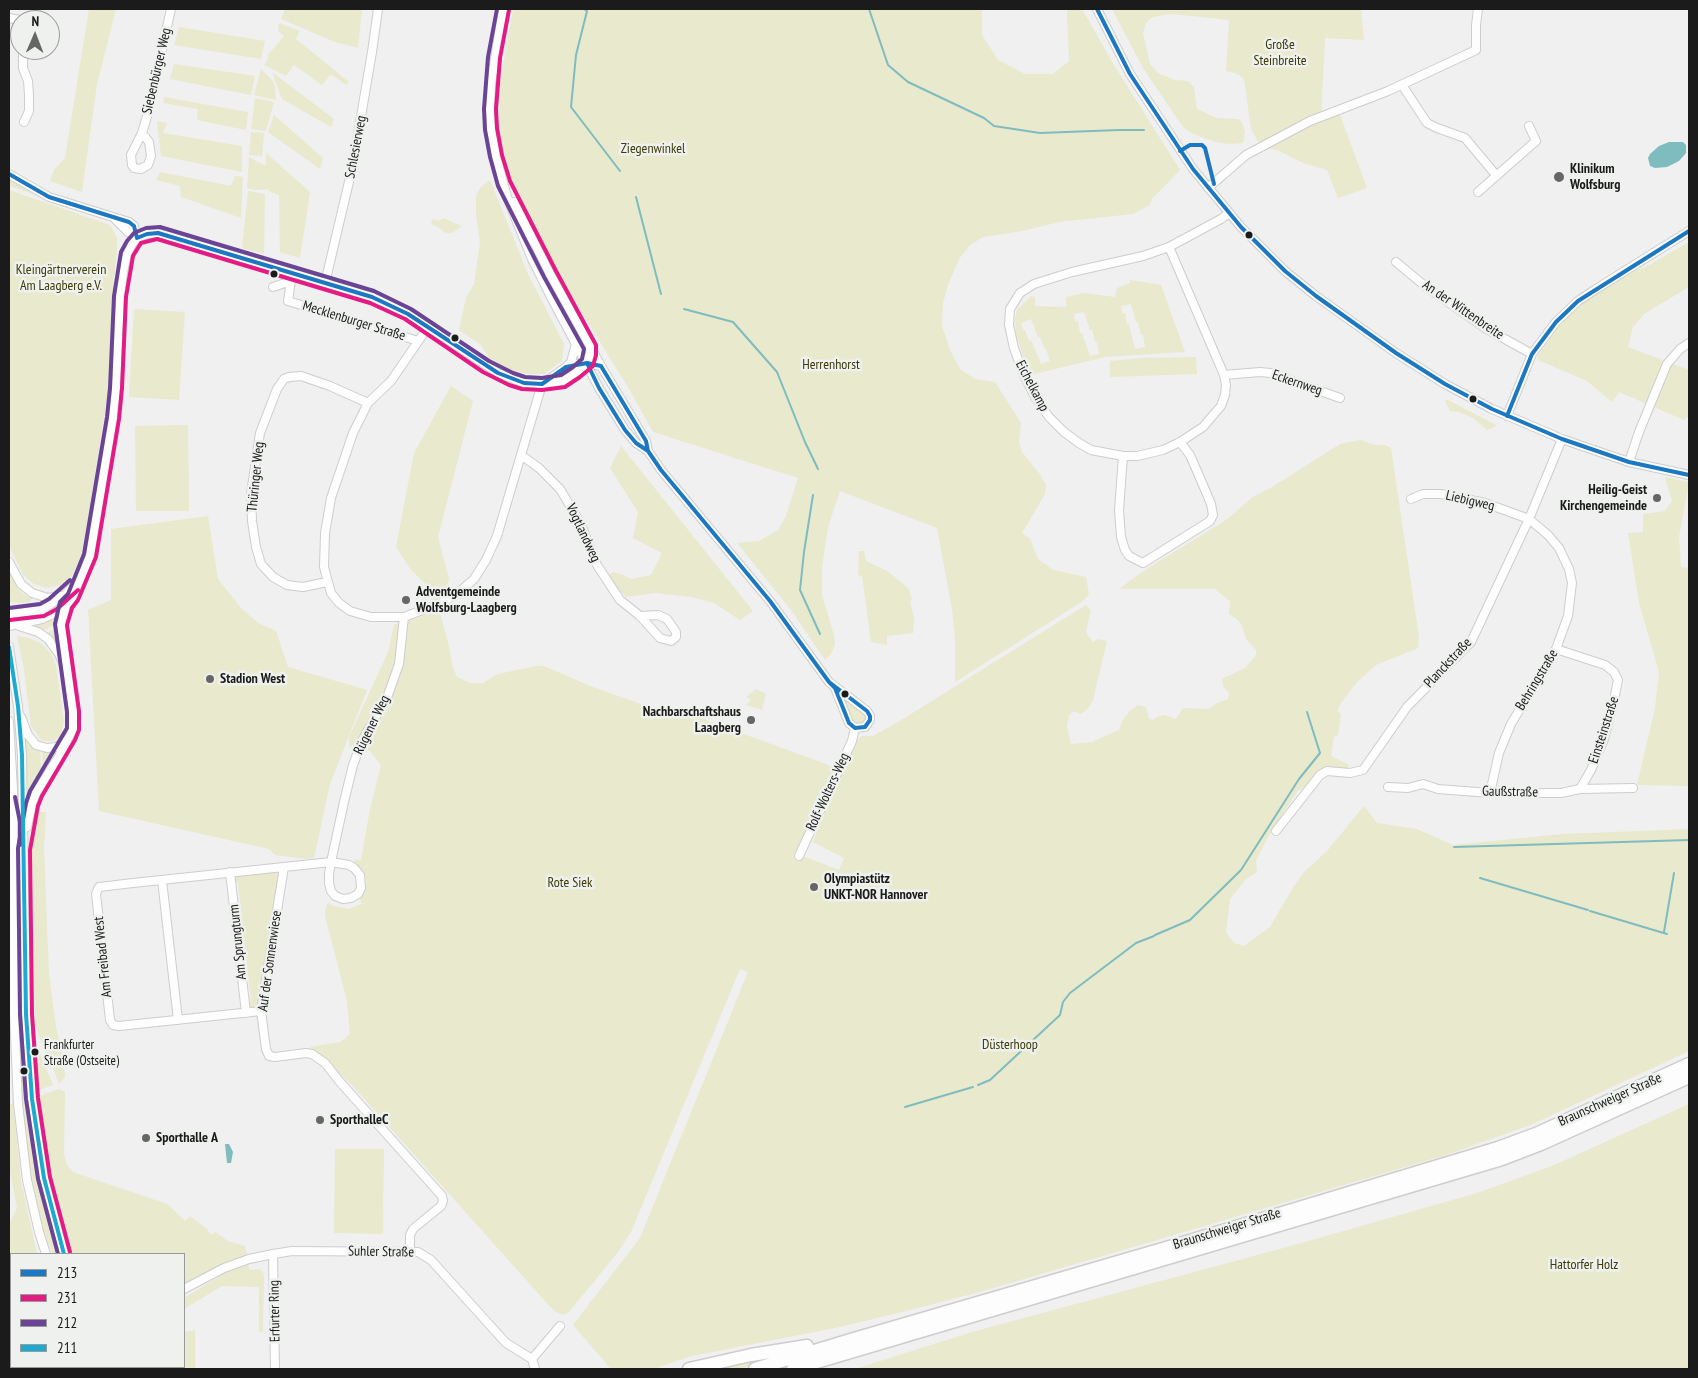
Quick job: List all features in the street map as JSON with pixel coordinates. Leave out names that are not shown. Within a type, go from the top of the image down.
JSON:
[{"type":"highway","name":"Braunschweiger Straße","points":[[755,1369],[1498,1148],[1545,1130],[1689,1064]]},
{"type":"highway","name":"Braunschweiger Straße","points":[[793,1369],[1502,1159],[1541,1144],[1689,1077]]},
{"type":"highway","points":[[690,1369],[751,1355],[854,1338]]},
{"type":"street","name":"Siebenbürger Weg","points":[[142,133],[150,105],[170,9]]},
{"type":"street","name":"Schlesierweg","points":[[325,283],[352,169],[378,9]]},
{"type":"street","points":[[503,9],[494,57],[490,108],[491,129],[507,196],[532,259],[576,344],[625,430],[648,451],[661,470],[770,601],[829,682],[861,706],[870,716],[865,727],[855,728],[850,723],[835,688]]},
{"type":"street","points":[[1097,9],[1130,74],[1180,152],[1229,213],[1285,271],[1316,296],[1412,363],[1466,395],[1507,416],[1562,439],[1629,462],[1689,475]]},
{"type":"street","points":[[1208,188],[1256,149],[1310,121],[1388,91],[1476,50],[1478,9]]},
{"type":"street","points":[[23,60],[29,95],[28,111],[24,122]]},
{"type":"street","points":[[1402,85],[1427,123],[1465,138],[1496,175]]},
{"type":"street","points":[[1478,192],[1536,141],[1529,126]]},
{"type":"street","points":[[9,174],[49,197],[113,218],[128,232],[138,238],[132,244],[127,254],[123,272],[119,313],[116,388],[90,556],[73,597],[66,605],[51,616],[26,626]]},
{"type":"street","points":[[504,183],[550,274],[590,347],[646,441],[648,451]]},
{"type":"street","name":"Eichelkamp","points":[[1169,247],[1224,375],[1226,385],[1221,406],[1203,427],[1180,442],[1150,454],[1123,456],[1091,450],[1064,432],[1035,397],[1016,357],[1009,325],[1010,309],[1020,293],[1040,282],[1072,272],[1143,256],[1169,247],[1221,220],[1229,213]]},
{"type":"street","points":[[1507,416],[1532,354],[1556,322],[1578,301],[1689,231]]},
{"type":"street","name":"Mecklenburger Straße","points":[[138,238],[148,234],[158,234],[291,277],[325,283],[372,297],[389,304],[428,327],[498,373],[524,383],[542,384],[562,381],[577,372],[586,362]]},
{"type":"street","name":"An der Wittenbreite","points":[[1396,262],[1425,286],[1485,328],[1532,354]]},
{"type":"street","name":"Mecklenburger Straße","points":[[291,277],[288,301],[418,341]]},
{"type":"street","points":[[273,287],[291,277]]},
{"type":"street","points":[[428,327],[391,382],[368,403],[353,433],[343,460],[327,517],[324,550],[327,582],[331,594],[338,603],[350,612],[372,617],[404,617],[442,603],[458,593],[474,579],[494,545],[542,384],[571,362],[576,344]]},
{"type":"street","points":[[1629,462],[1639,432],[1667,364],[1680,349],[1689,343]]},
{"type":"street","points":[[586,362],[590,354],[590,347]]},
{"type":"street","points":[[566,367],[586,362],[601,366]]},
{"type":"street","name":"Eckernweg","points":[[1224,375],[1270,373],[1340,398]]},
{"type":"street","name":"Thüringer Weg","points":[[327,582],[303,587],[287,585],[273,577],[261,564],[252,521],[251,493],[260,433],[277,389],[284,379],[289,377],[301,376],[330,386],[368,403]]},
{"type":"street","name":"Planckstraße","points":[[1276,831],[1320,775],[1327,771],[1350,773],[1363,770],[1406,707],[1471,642],[1529,519],[1562,439]]},
{"type":"street","points":[[1123,456],[1119,510],[1121,537],[1129,556],[1143,562],[1210,521],[1212,515],[1211,504],[1203,485],[1190,456],[1180,442]]},
{"type":"street","name":"Vogtlandweg","points":[[521,455],[540,468],[560,489],[581,524],[597,565],[620,600],[640,616],[660,638],[671,641],[676,637],[676,632],[667,618],[658,614],[640,616]]},
{"type":"street","name":"Liebigweg","points":[[1410,500],[1423,494],[1441,494],[1485,503],[1529,519]]},
{"type":"street","name":"Behringstraße","points":[[1490,793],[1499,753],[1511,724],[1556,649],[1568,616],[1572,583],[1569,570],[1559,548],[1548,535],[1529,519]]},
{"type":"street","points":[[9,562],[21,584],[32,593],[48,598],[66,594]]},
{"type":"street","points":[[9,614],[42,610],[66,594],[81,578]]},
{"type":"street","points":[[24,848],[32,804],[36,794],[73,729],[61,625],[66,605]]},
{"type":"street","points":[[42,610],[61,625]]},
{"type":"street","name":"Rügener Weg","points":[[331,862],[349,865],[360,875],[361,888],[358,894],[351,898],[343,899],[335,896],[331,891],[329,883],[331,862],[353,765],[362,742],[388,695],[399,664],[404,617]]},
{"type":"street","points":[[13,625],[26,626],[42,634],[53,644],[66,670]]},
{"type":"street","points":[[9,647],[18,706],[22,755],[26,1014],[32,1100],[44,1178],[64,1253]]},
{"type":"street","name":"Einsteinstraße","points":[[1556,649],[1606,665],[1614,672],[1618,680],[1604,739],[1591,770],[1580,789]]},
{"type":"street","points":[[18,706],[28,735],[36,745],[47,748],[56,747],[70,737]]},
{"type":"street","points":[[9,721],[14,823],[14,1023],[18,1104],[27,1180],[46,1253]]},
{"type":"street","name":"Rolf-Wolters-Weg","points":[[799,856],[852,741],[855,728]]},
{"type":"street","name":"Gaußstraße","points":[[1388,787],[1408,788],[1423,784],[1438,789],[1490,793],[1561,793],[1580,789],[1633,788]]},
{"type":"street","points":[[9,798],[14,823]]},
{"type":"street","name":"Am Freibad West","points":[[261,1011],[120,1026],[113,1024],[110,1020],[96,894],[98,889],[100,887],[331,862]]},
{"type":"street","name":"Auf der Sonnenwiese","points":[[284,867],[261,1011],[266,1050],[269,1056],[312,1054],[325,1063],[442,1196],[441,1206],[413,1229],[410,1235],[410,1251]]},
{"type":"street","name":"Am Sprungturm","points":[[230,872],[246,1013]]},
{"type":"street","points":[[162,880],[178,1020]]},
{"type":"street","name":"Suhler Straße","points":[[185,1289],[230,1265],[273,1254],[298,1251],[418,1252],[431,1260],[506,1343],[532,1359]]},
{"type":"street","name":"Erfurter Ring","points":[[273,1254],[275,1369]]},
{"type":"street","points":[[535,1369],[532,1359],[560,1326]]},
{"type":"street","points":[[56,1369],[85,1369]]},
{"type":"green space","points":[[89,9],[116,9],[97,84],[82,192],[50,181],[54,170],[65,158]]},
{"type":"green space","points":[[285,9],[362,9],[358,48],[335,42],[281,19]]},
{"type":"green space","points":[[513,9],[982,9],[982,35],[998,60],[1025,74],[1053,74],[1069,61],[1067,9],[1082,9],[1114,65],[1180,170],[1152,199],[1150,205],[1133,214],[1059,222],[1022,231],[983,237],[970,245],[959,259],[948,285],[943,303],[942,326],[950,350],[960,369],[975,379],[995,382],[1021,423],[1019,442],[1022,452],[1046,485],[1045,494],[1022,533],[1030,539],[1038,559],[1053,570],[1086,577],[1089,594],[1083,601],[955,682],[955,638],[952,609],[937,528],[840,491],[828,527],[822,567],[822,595],[835,644],[831,654],[825,660],[791,610],[737,543],[759,541],[778,530],[786,516],[798,478],[653,432],[628,387],[547,257],[509,176],[499,141],[499,88]]},
{"type":"green space","name":"Große Steinbreite","points":[[1112,9],[1361,9],[1364,40],[1325,38],[1321,118],[1339,112],[1367,188],[1338,198],[1327,170],[1303,163],[1277,150],[1261,147],[1251,129],[1244,79],[1238,74],[1226,71],[1229,20],[1173,14],[1152,17],[1146,23],[1143,33],[1150,64],[1158,73],[1174,80],[1188,81],[1194,87],[1197,109],[1217,118],[1238,119],[1242,122],[1245,132],[1243,143],[1229,144],[1216,142],[1193,134],[1183,127],[1143,68]]},
{"type":"green space","points":[[279,23],[300,31],[296,39],[349,82],[346,85],[331,74],[322,85],[294,65],[286,76],[264,65],[269,57],[267,56],[284,36],[278,31]]},
{"type":"green space","points":[[179,27],[265,41],[261,59],[174,45]]},
{"type":"green space","points":[[174,64],[255,76],[251,95],[170,79]]},
{"type":"green space","points":[[261,69],[275,86],[276,100],[254,95]]},
{"type":"green space","points":[[272,72],[334,119],[331,127],[282,99]]},
{"type":"green space","points":[[164,97],[248,112],[246,130],[197,120],[198,109],[163,103]]},
{"type":"green space","points":[[255,98],[274,102],[266,131],[251,129]]},
{"type":"green space","points":[[274,115],[323,158],[320,169],[268,132]]},
{"type":"green space","points":[[157,121],[167,123],[163,133],[242,146],[242,172],[161,156]]},
{"type":"green space","points":[[251,132],[264,133],[262,156],[249,155]]},
{"type":"green space","points":[[266,153],[310,192],[300,258],[280,252],[279,195],[268,189],[255,190],[247,188],[249,157],[266,166]]},
{"type":"green space","points":[[160,172],[231,186],[235,176],[243,177],[241,218],[181,197],[180,186],[156,180]]},
{"type":"green space","points":[[9,177],[45,198],[9,186]]},
{"type":"green space","points":[[490,180],[528,274],[564,344],[562,361],[544,374],[514,371],[491,361],[481,345],[459,330],[466,298],[474,284],[480,243],[476,215],[476,195],[481,187]]},
{"type":"green space","name":"Kleingärtnerverein Am Laagberg e.V.","points":[[9,190],[110,225],[117,238],[113,284],[110,380],[85,536],[79,562],[71,577],[61,585],[47,588],[34,584],[24,576],[9,546]]},
{"type":"green space","points":[[248,191],[265,194],[264,254],[242,248]]},
{"type":"green space","points":[[443,218],[462,226],[452,233],[446,233],[431,224],[433,219],[439,221]]},
{"type":"green space","points":[[521,225],[582,338],[577,341],[536,259]]},
{"type":"green space","points":[[1689,242],[1689,287],[1644,314],[1633,327],[1628,347],[1689,370],[1689,416],[1684,420],[1619,392],[1612,402],[1587,381],[1538,360],[1538,356],[1561,322],[1574,309],[1609,284],[1638,269],[1644,268]]},
{"type":"green space","points":[[1130,280],[1161,285],[1185,352],[1105,357],[1030,375],[1016,335],[1015,319],[1017,310],[1031,296],[1035,297],[1035,306],[1066,307],[1066,297],[1084,293],[1115,297],[1117,288],[1130,283]],"holes":[[[1131,304],[1141,335],[1143,335],[1145,347],[1135,349],[1129,324],[1127,324],[1125,313],[1122,313],[1121,306]],[[1084,312],[1095,342],[1097,342],[1099,354],[1090,356],[1082,333],[1080,333],[1078,321],[1075,321],[1074,314]],[[1031,319],[1050,361],[1041,364],[1031,340],[1029,341],[1021,323]]]},
{"type":"green space","points":[[134,309],[185,312],[179,400],[129,397]]},
{"type":"green space","points":[[1196,357],[1197,374],[1110,377],[1110,361],[1141,358]]},
{"type":"green space","name":"Düsterhoop","points":[[451,386],[473,401],[438,537],[449,579],[439,610],[453,668],[457,677],[470,683],[483,683],[498,674],[544,666],[590,686],[675,716],[700,718],[826,764],[831,767],[833,773],[795,853],[839,870],[844,858],[813,842],[819,825],[817,822],[853,745],[861,736],[873,736],[898,722],[1086,605],[1091,611],[1086,630],[1088,636],[1093,642],[1098,639],[1107,641],[1093,700],[1086,711],[1080,714],[1074,711],[1069,715],[1067,726],[1071,744],[1092,742],[1119,730],[1122,721],[1138,705],[1146,707],[1149,719],[1153,720],[1164,715],[1176,719],[1183,708],[1209,709],[1217,703],[1228,699],[1229,693],[1223,686],[1222,679],[1245,668],[1256,655],[1256,650],[1246,639],[1242,626],[1238,620],[1229,614],[1230,601],[1215,589],[1119,589],[1145,570],[1226,520],[1253,497],[1340,444],[1360,440],[1391,448],[1419,637],[1418,648],[1376,665],[1357,682],[1341,703],[1337,711],[1341,714],[1338,735],[1334,737],[1331,756],[1349,765],[1347,770],[1319,775],[1297,792],[1268,837],[1256,861],[1257,872],[1245,880],[1230,899],[1226,932],[1234,943],[1244,946],[1270,927],[1303,873],[1327,851],[1364,806],[1377,823],[1417,829],[1453,845],[1562,834],[1689,829],[1689,1051],[1533,1124],[1446,1155],[980,1292],[840,1327],[692,1356],[653,1369],[611,1369],[573,1325],[640,1238],[748,972],[740,969],[631,1232],[618,1252],[569,1312],[563,1315],[554,1311],[351,1084],[310,1047],[341,1042],[350,1034],[347,1001],[325,910],[328,902],[333,906],[348,909],[362,904],[359,897],[367,882],[363,873],[354,864],[355,859],[361,860],[370,809],[381,765],[370,751],[349,747],[349,737],[388,652],[394,625],[421,617],[434,592],[411,570],[396,547],[414,453]]},
{"type":"green space","points":[[1446,399],[1496,425],[1495,427],[1487,430],[1473,418],[1459,412],[1450,411],[1445,401]]},
{"type":"green space","points":[[188,425],[189,511],[136,511],[135,426]]},
{"type":"green space","points":[[621,446],[753,611],[740,620],[714,603],[691,597],[655,593],[626,597],[608,578],[612,572],[631,579],[651,575],[662,553],[633,538],[638,512],[610,468]]},
{"type":"green space","points":[[1665,477],[1689,482],[1679,537],[1681,567],[1689,568],[1689,786],[1637,785],[1655,708],[1659,672],[1639,603],[1628,533],[1643,532],[1643,514],[1665,511],[1672,501]]},
{"type":"green space","name":"Stadion West","points":[[208,516],[218,579],[241,608],[258,623],[276,631],[288,667],[367,690],[330,784],[314,858],[306,859],[275,855],[269,849],[99,811],[88,610],[111,600],[111,529]]},
{"type":"green space","points":[[859,551],[864,551],[866,561],[887,571],[908,588],[912,599],[910,602],[914,618],[913,633],[887,636],[887,645],[871,642],[862,576],[858,575]]},
{"type":"green space","points":[[9,571],[23,594],[32,598],[30,602],[9,602]]},
{"type":"green space","points":[[51,618],[56,624],[42,631],[35,627],[35,623]]},
{"type":"green space","points":[[58,628],[61,646],[59,647],[46,633]]},
{"type":"green space","points":[[17,636],[29,638],[42,644],[51,654],[56,665],[64,721],[61,736],[53,741],[42,741],[31,726],[24,670]]},
{"type":"green space","points":[[756,689],[766,694],[762,710],[746,705],[751,700],[746,697]]},
{"type":"green space","points":[[844,699],[866,715],[866,721],[862,725],[852,722]]},
{"type":"green space","points":[[24,736],[40,750],[41,772],[44,776],[29,802]]},
{"type":"green space","points":[[60,749],[45,774],[43,771],[42,750]]},
{"type":"green space","points":[[17,812],[20,812],[22,1015],[29,1110],[40,1179],[61,1253],[53,1253],[42,1229],[31,1180],[25,1137],[19,1063]]},
{"type":"green space","points":[[36,812],[46,812],[44,848],[49,974],[56,1027],[64,1060],[50,1063],[35,1026],[32,850]]},
{"type":"green space","points":[[277,872],[280,875],[259,1005],[256,1008],[252,1008],[248,1004],[251,1001],[238,883],[235,881],[235,878],[237,876]]},
{"type":"green space","points":[[38,1049],[53,1085],[39,1090],[35,1063],[39,1062]]},
{"type":"green space","points":[[64,1065],[65,1077],[59,1084],[53,1068]]},
{"type":"green space","points":[[59,1089],[65,1092],[64,1154],[67,1165],[73,1172],[167,1204],[185,1221],[190,1216],[207,1229],[211,1235],[215,1232],[228,1241],[245,1246],[247,1255],[221,1265],[185,1283],[185,1253],[72,1253],[51,1176],[39,1096]]},
{"type":"green space","points":[[13,1103],[21,1181],[37,1253],[10,1253],[10,1368],[22,1368],[21,1369],[9,1369],[9,1225],[17,1208],[9,1166],[9,1105]]},
{"type":"green space","name":"Hattorfer Holz","points":[[1689,1104],[1689,1369],[855,1369],[972,1332],[1298,1244],[1477,1193],[1552,1166]]},
{"type":"green space","points":[[335,1149],[384,1149],[383,1234],[334,1233]]},
{"type":"green space","points":[[248,1264],[250,1270],[259,1269],[263,1272],[263,1332],[259,1332],[259,1287],[222,1286],[185,1308],[185,1297],[228,1271]]},
{"type":"green space","points":[[195,1330],[195,1369],[128,1369],[185,1368],[185,1332]]},
{"type":"green space","points":[[773,1356],[773,1359],[741,1369],[705,1369]]},
{"type":"water","points":[[1669,142],[1683,142],[1686,145],[1686,153],[1679,161],[1667,167],[1655,168],[1650,166],[1648,158],[1650,154],[1659,146]]},
{"type":"water","points":[[225,1144],[229,1144],[233,1152],[231,1163],[227,1163]]},
{"type":"waterway","points":[[584,9],[587,11],[576,55],[571,107],[620,171]]},
{"type":"waterway","points":[[869,9],[888,65],[908,82],[984,118],[994,126],[1040,133],[1144,130]]},
{"type":"waterway","points":[[636,197],[661,294]]},
{"type":"waterway","points":[[684,309],[733,322],[777,372],[818,469]]},
{"type":"waterway","points":[[813,495],[800,590],[820,634]]},
{"type":"waterway","points":[[1155,935],[1190,920],[1241,870],[1299,779],[1320,753],[1307,712]]},
{"type":"waterway","points":[[1454,847],[1689,840]]},
{"type":"waterway","points":[[1664,932],[1674,873]]},
{"type":"waterway","points":[[1480,878],[1588,910]]},
{"type":"waterway","points":[[1590,911],[1667,934]]},
{"type":"waterway","points":[[978,1085],[990,1080],[1060,1015],[1063,1002],[1070,993],[1136,943],[1154,936]]},
{"type":"waterway","points":[[905,1107],[973,1087]]},
{"type":"transit line","name":"212","points":[[58,1253],[38,1179],[26,1099],[20,1014],[18,848],[30,791],[67,728],[67,712],[55,624],[60,602],[68,594],[84,554],[107,417],[114,296],[121,252],[134,233],[146,228],[160,227],[374,291],[411,309],[489,361],[513,373],[525,377],[542,378],[561,375],[582,359],[584,349],[544,277],[498,186],[485,130],[484,109],[488,57],[497,9]]},
{"type":"transit line","name":"213","points":[[1097,9],[1130,74],[1193,169],[1241,227],[1285,271],[1316,296],[1396,353],[1445,384],[1492,409],[1562,439],[1629,462],[1689,475]]},
{"type":"transit line","name":"231","points":[[70,1252],[50,1177],[38,1098],[32,1014],[30,850],[38,806],[42,796],[79,730],[79,711],[67,625],[72,608],[78,600],[96,557],[119,419],[126,297],[133,256],[141,243],[157,239],[370,303],[405,319],[483,372],[509,385],[522,389],[542,390],[565,387],[593,366],[596,345],[510,181],[502,155],[496,109],[500,58],[509,10]]},
{"type":"transit line","name":"213","points":[[1180,151],[1190,145],[1202,145],[1205,148],[1214,184]]},
{"type":"transit line","name":"213","points":[[9,174],[49,197],[129,222],[134,226],[137,238]]},
{"type":"transit line","name":"213","points":[[1507,416],[1532,354],[1556,322],[1578,301],[1689,231]]},
{"type":"transit line","name":"213","points":[[137,238],[147,234],[158,233],[372,297],[408,314],[498,373],[524,383],[542,384],[566,367],[587,363]]},
{"type":"transit line","name":"213","points":[[587,363],[601,366],[646,441],[648,451]]},
{"type":"transit line","name":"213","points":[[587,363],[599,388],[625,430],[636,443],[648,451]]},
{"type":"transit line","name":"213","points":[[648,451],[661,470],[770,601]]},
{"type":"transit line","name":"212","points":[[9,608],[40,604],[49,599],[70,580]]},
{"type":"transit line","name":"231","points":[[10,620],[44,616],[57,609],[78,590]]},
{"type":"transit line","name":"213","points":[[770,601],[829,682]]},
{"type":"transit line","name":"213","points":[[770,601],[829,682]]},
{"type":"transit line","name":"211","points":[[9,647],[18,706],[22,755],[26,1014],[32,1099],[44,1178],[64,1253]]},
{"type":"transit line","name":"213","points":[[829,682],[867,711],[870,720],[865,727],[855,728],[849,723],[835,688],[829,682]]},
{"type":"transit line","name":"212","points":[[15,797],[20,822],[20,845]]},
{"type":"place","name":"Klinikum Wolfsburg","points":[[1559,177]]},
{"type":"place","name":"Heilig-Geist Kirchengemeinde","points":[[1657,498]]},
{"type":"place","name":"Adventgemeinde Wolfsburg-Laagberg","points":[[406,600]]},
{"type":"place","name":"Stadion West","points":[[210,679]]},
{"type":"place","name":"Nachbarschaftshaus Laagberg","points":[[751,720]]},
{"type":"place","name":"Olympiastütz UNKT-NOR Hannover","points":[[814,887]]},
{"type":"place","name":"Frankfurter Straße (Ostseite)","points":[[35,1052]]},
{"type":"place","name":"SporthalleC","points":[[320,1120]]},
{"type":"place","name":"Sporthalle A","points":[[146,1138]]},
{"type":"park label","name":"Ziegenwinkel","points":[[653,149]]},
{"type":"park label","name":"Herrenhorst","points":[[831,365]]},
{"type":"park label","name":"Rote Siek","points":[[570,883]]}]
